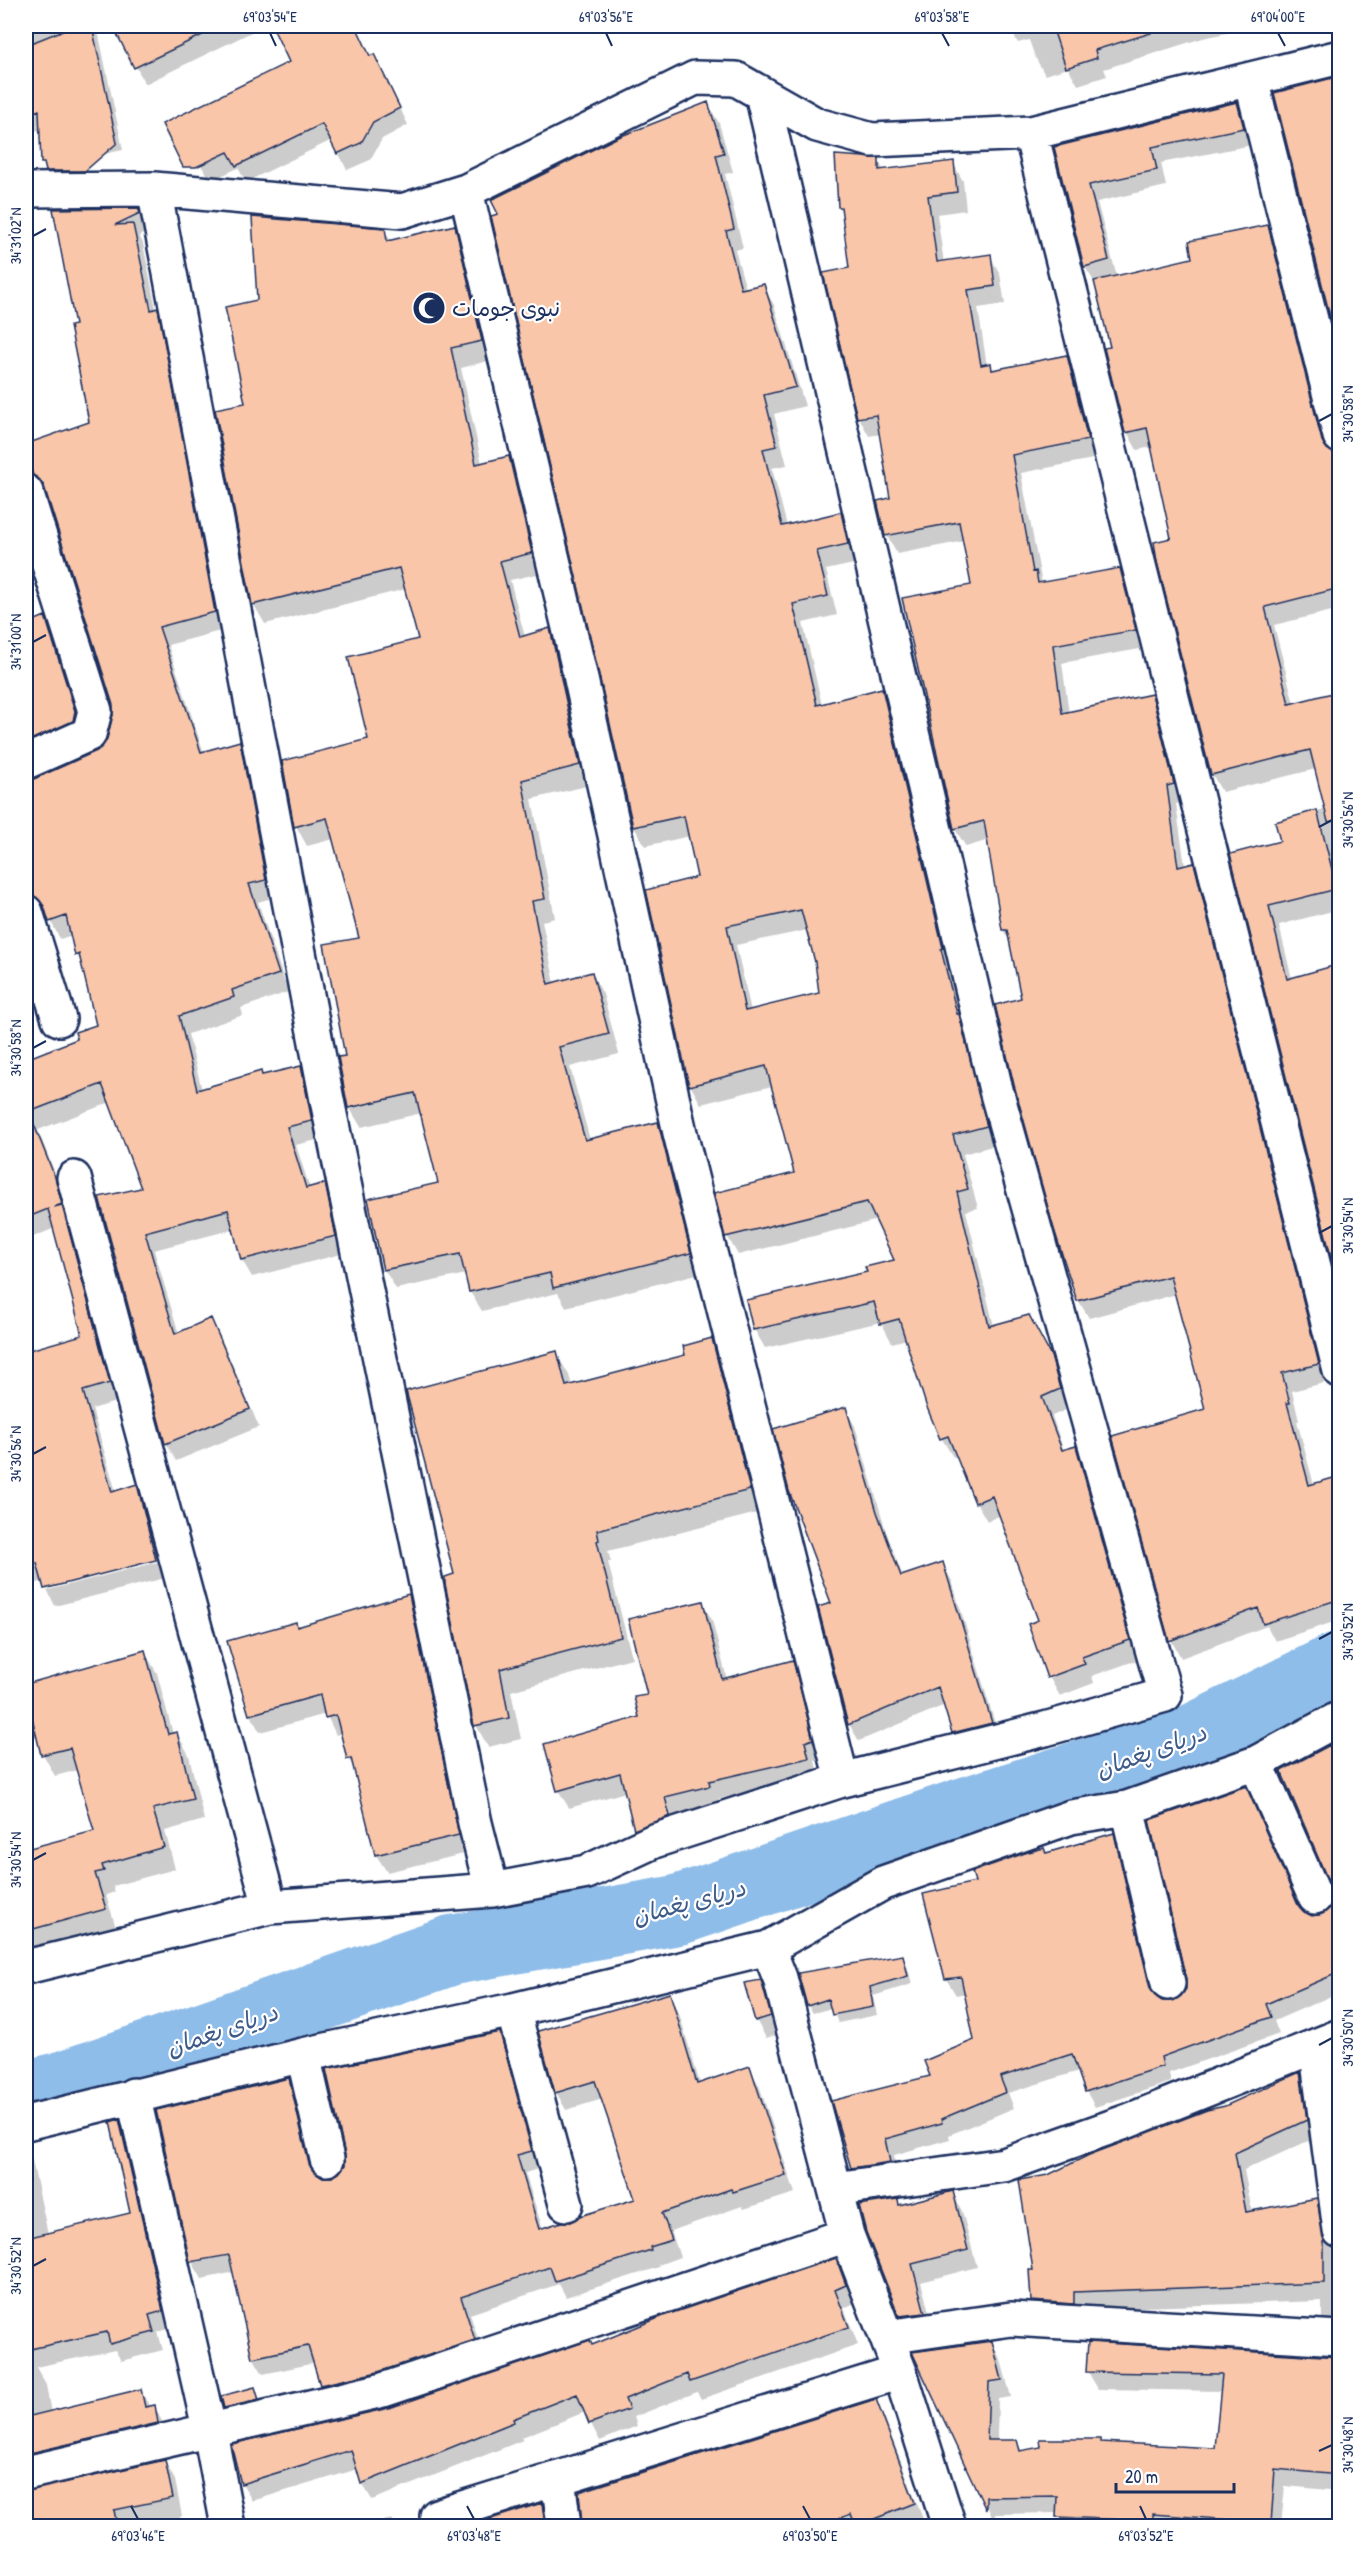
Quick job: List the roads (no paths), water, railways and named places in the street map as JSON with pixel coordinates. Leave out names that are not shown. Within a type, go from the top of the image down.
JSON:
[{"type":"street","points":[[26,190],[154,189],[402,211],[466,191],[695,78],[736,79],[817,125],[872,140],[1031,133],[1340,57]]},
{"type":"street","points":[[1251,79],[1340,436]]},
{"type":"street","points":[[26,1967],[270,1907],[492,1890],[587,1872],[654,1841],[842,1780],[1045,1729],[1165,1695],[996,1090],[762,94]]},
{"type":"street","points":[[1031,133],[1340,1371]]},
{"type":"street","points":[[154,189],[327,1100],[475,1822],[492,1890]]},
{"type":"street","points":[[466,191],[579,670],[680,1133],[842,1780]]},
{"type":"street","points":[[26,492],[95,711],[89,734],[26,762]]},
{"type":"street","points":[[26,912],[59,1019]]},
{"type":"street","points":[[74,1178],[270,1907]]},
{"type":"street","points":[[26,2123],[133,2095],[303,2055],[513,2010],[768,1948],[883,1883],[1071,1817],[1127,1808],[1256,1763],[1340,1718]]},
{"type":"street","points":[[1256,1763],[1316,1897]]},
{"type":"street","points":[[1127,1808],[1168,1983]]},
{"type":"street","points":[[768,1948],[780,1977],[847,2235],[900,2372],[949,2526]]},
{"type":"street","points":[[513,2010],[566,2204]]},
{"type":"street","points":[[835,2189],[1004,2164],[1128,2121],[1328,2041],[1340,2230]]},
{"type":"street","points":[[303,2055],[327,2159]]},
{"type":"street","points":[[133,2095],[210,2432],[228,2526]]},
{"type":"street","points":[[26,2473],[383,2390],[847,2235]]},
{"type":"street","points":[[887,2337],[1011,2319],[1340,2338]]},
{"type":"street","points":[[437,2516],[900,2372]]},
{"type":"street","points":[[558,2478],[564,2526]]},
{"type":"waterway","name":"دریای پغمان","points":[[26,2095],[60,2087],[452,1950],[678,1910],[966,1812],[1189,1741],[1340,1666]]},
{"type":"place","name":"نبوی جومات","points":[[429,308]]}]
